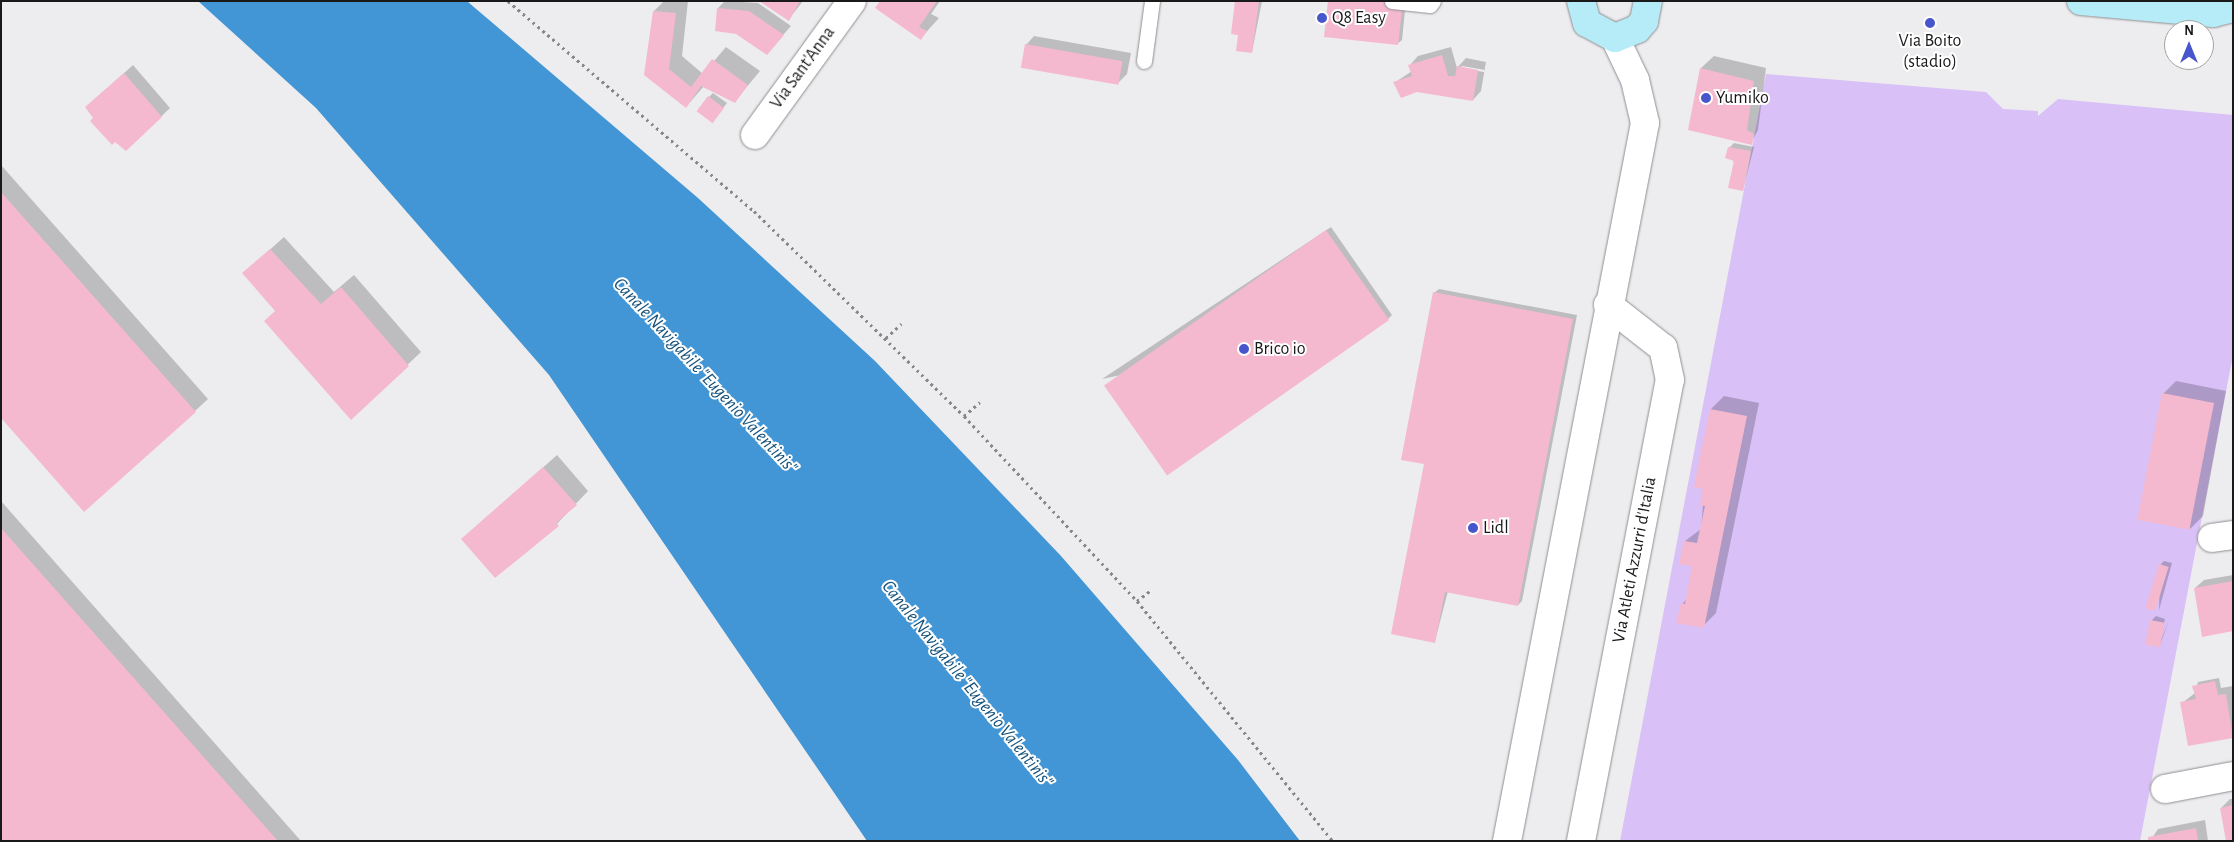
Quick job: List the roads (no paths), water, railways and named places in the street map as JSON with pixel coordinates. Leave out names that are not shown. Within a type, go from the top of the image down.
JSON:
[{"type":"main road","points":[[1581,1],[1587,23],[1604,36],[1626,34],[1644,21],[1648,1]]},
{"type":"main road","points":[[2080,1],[2226,14]]},
{"type":"street","name":"Via Sant'Anna","points":[[755,135],[852,1]]},
{"type":"street","points":[[1507,841],[1608,305],[1645,123],[1626,34]]},
{"type":"street","name":"Via Atleti Azzurri d'Italia","points":[[1581,841],[1670,380],[1663,348],[1608,305]]},
{"type":"street","points":[[2165,789],[2233,776]]},
{"type":"lane","points":[[1144,61],[1152,1]]},
{"type":"lane","points":[[1392,1],[1433,1]]},
{"type":"water","name":"Canale Navigabile \"Eugenio Valentinis\"","points":[[198,1],[467,1],[698,198],[875,361],[1061,556],[1238,760],[1300,841],[867,841],[549,375],[316,108]]},
{"type":"place","name":"Q8 Easy","points":[[1322,18]]},
{"type":"place","name":"Via Boito (stadio)","points":[[1930,23]]},
{"type":"place","name":"Yumiko","points":[[1706,98]]},
{"type":"place","name":"Brico io","points":[[1244,349]]},
{"type":"place","name":"Lidl","points":[[1473,528]]}]
